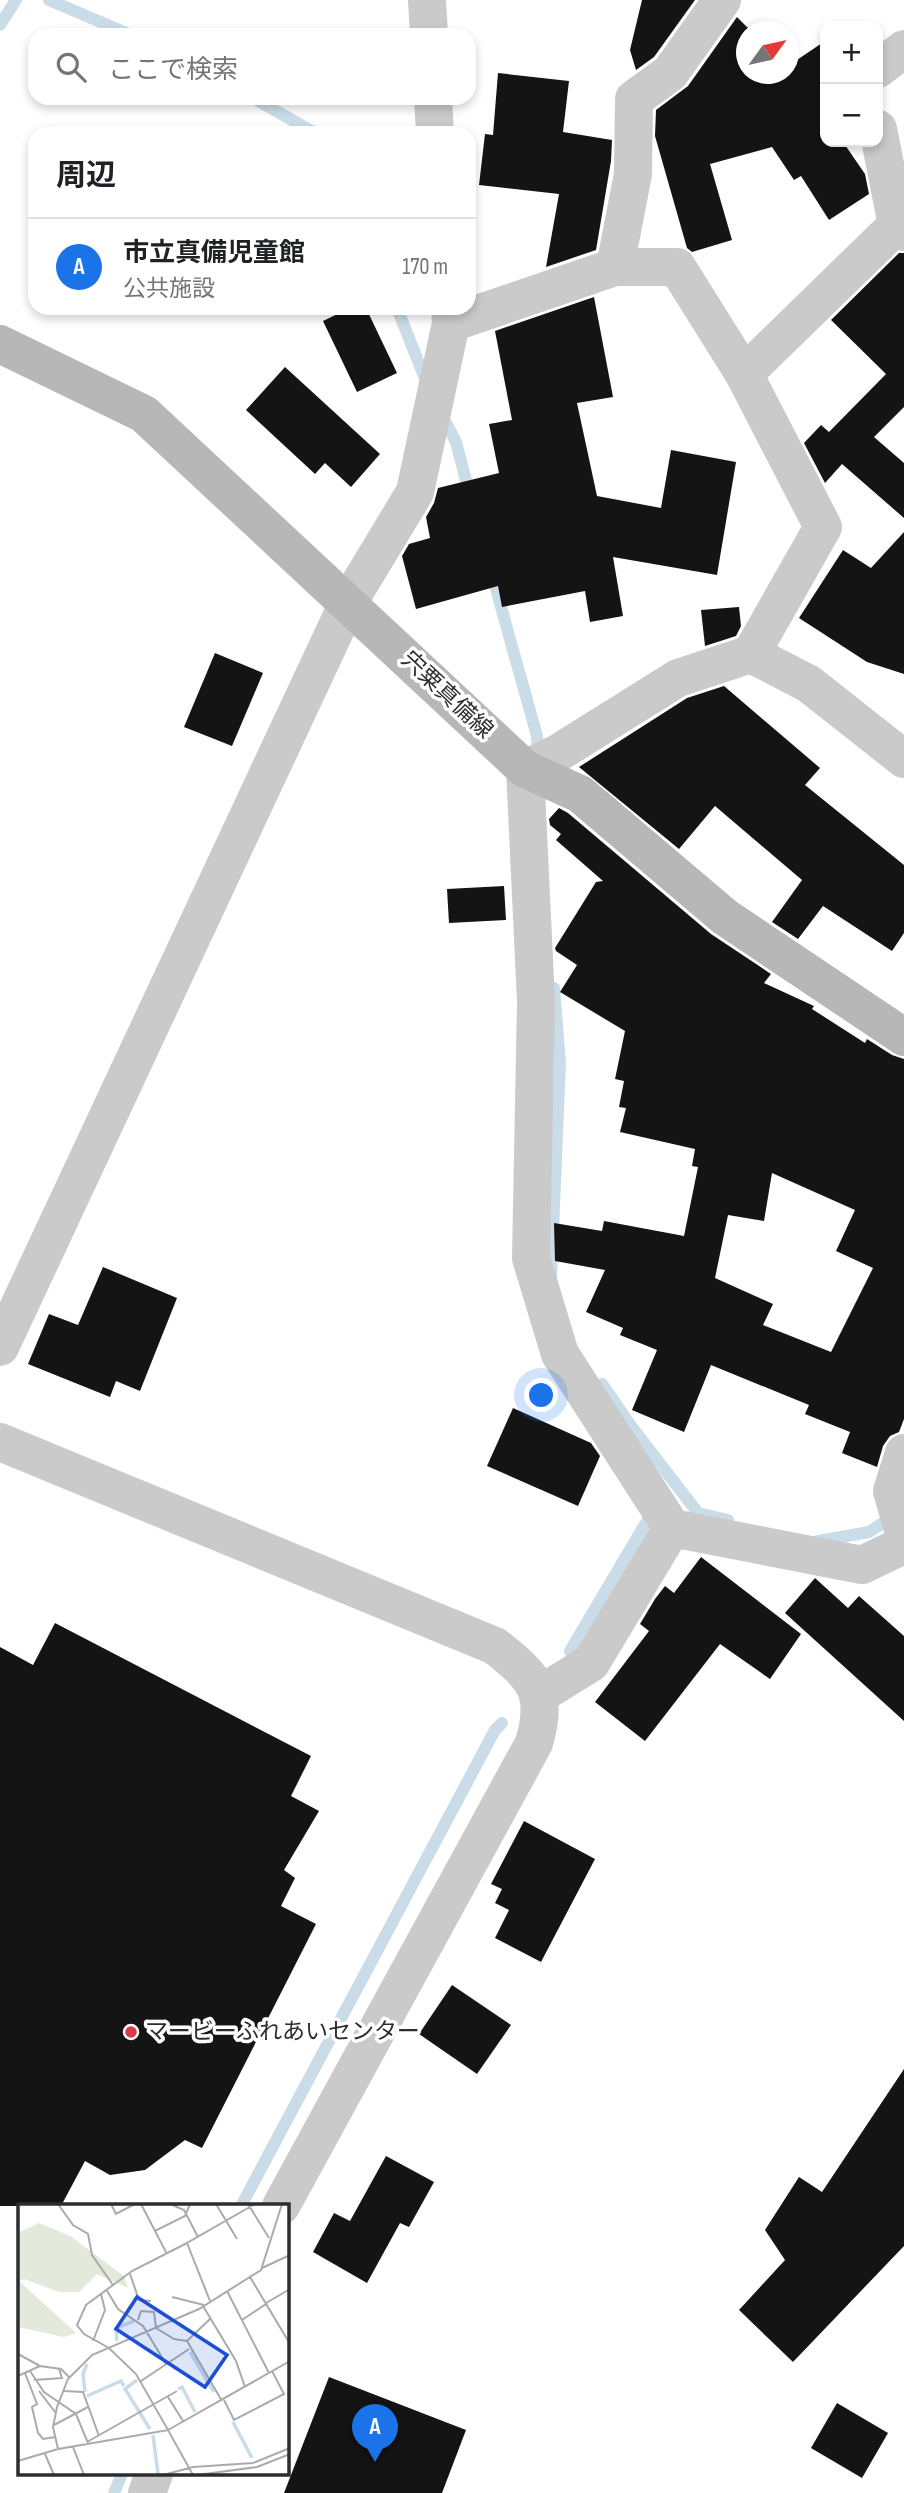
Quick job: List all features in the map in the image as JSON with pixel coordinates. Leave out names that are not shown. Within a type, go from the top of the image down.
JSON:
[{"type":"main road","name":"宍粟真備線","points":[[0,344],[144,414],[525,769],[580,794],[725,917],[904,1037]]},
{"type":"street","points":[[427,0],[429,28]]},
{"type":"street","points":[[615,267],[633,174],[634,99],[670,73],[722,0]]},
{"type":"street","points":[[883,65],[904,49]]},
{"type":"street","points":[[433,105],[435,126]]},
{"type":"street","points":[[744,374],[901,229],[882,147]]},
{"type":"street","points":[[476,308],[615,267],[677,267],[744,374],[823,527],[751,654],[678,678],[558,754],[525,769],[536,1001],[531,1258],[560,1354],[672,1528],[862,1565],[904,1545]]},
{"type":"street","points":[[0,1347],[348,603],[415,492],[451,315]]},
{"type":"street","points":[[751,654],[809,684],[904,759]]},
{"type":"street","points":[[0,1441],[495,1646],[523,1669],[539,1695],[541,1718],[534,1742],[282,2204]]},
{"type":"street","points":[[904,1453],[892,1491],[904,1533]]},
{"type":"street","points":[[539,1695],[591,1662],[672,1528]]},
{"type":"street","points":[[147,2493],[153,2476]]},
{"type":"building","points":[[642,0],[695,0],[654,57],[636,70],[630,50]]},
{"type":"building","points":[[737,17],[741,21],[736,21],[736,84],[799,84],[799,59],[820,44],[820,147],[846,147],[865,174],[869,194],[829,220],[801,176],[794,180],[772,147],[710,164],[732,240],[692,252],[687,248],[655,136],[656,110],[688,86]]},
{"type":"building","points":[[498,73],[569,81],[563,132],[612,140],[596,250],[546,267],[559,194],[479,185],[485,134],[493,135]]},
{"type":"building","points":[[899,253],[904,253],[904,407],[874,437],[904,463],[904,518],[842,464],[825,483],[804,443],[821,425],[829,432],[886,374],[831,320]]},
{"type":"building","points":[[594,297],[613,397],[577,403],[597,496],[661,508],[671,450],[736,462],[717,575],[613,557],[623,616],[590,622],[585,591],[502,607],[498,586],[416,609],[402,556],[409,544],[430,538],[426,517],[438,488],[499,473],[489,424],[512,420],[495,331]]},
{"type":"building","points":[[335,315],[369,315],[397,373],[357,392],[323,321]]},
{"type":"building","points":[[285,367],[380,454],[351,487],[325,463],[315,474],[246,410]]},
{"type":"building","points":[[904,532],[904,674],[867,662],[799,618],[843,550],[871,568]]},
{"type":"building","points":[[739,607],[741,626],[736,636],[705,646],[701,610]]},
{"type":"building","points":[[215,653],[263,673],[232,746],[184,727]]},
{"type":"building","points":[[724,686],[820,768],[805,785],[904,865],[904,933],[892,951],[823,906],[798,939],[772,922],[802,880],[715,806],[679,849],[579,767],[687,698]]},
{"type":"building","points":[[559,808],[568,813],[711,934],[771,974],[764,983],[814,1006],[812,1009],[865,1043],[867,1039],[892,1055],[904,1059],[904,1419],[899,1432],[890,1436],[883,1446],[877,1467],[842,1453],[850,1432],[805,1414],[809,1405],[711,1365],[684,1432],[632,1410],[657,1350],[620,1335],[623,1328],[586,1312],[605,1270],[555,1261],[554,1223],[602,1231],[604,1221],[684,1236],[698,1167],[692,1166],[695,1149],[620,1132],[626,1108],[619,1107],[624,1081],[615,1079],[625,1031],[560,992],[577,965],[555,948],[596,882],[603,881],[556,840],[561,834],[550,825],[549,819]],"holes":[[[772,1173],[855,1210],[836,1251],[873,1268],[831,1352],[763,1325],[773,1304],[715,1278],[728,1215],[764,1221]]]},
{"type":"building","points":[[504,886],[506,920],[449,923],[447,889]]},
{"type":"building","points":[[103,1267],[177,1298],[140,1391],[116,1381],[110,1397],[28,1364],[49,1314],[78,1325]]},
{"type":"building","points":[[513,1408],[591,1443],[600,1456],[578,1506],[487,1466]]},
{"type":"building","points":[[701,1557],[801,1634],[770,1679],[720,1644],[645,1741],[595,1702],[649,1631],[640,1624],[655,1599],[665,1586],[674,1593]]},
{"type":"building","points":[[815,1578],[848,1608],[859,1596],[904,1636],[904,1721],[785,1613]]},
{"type":"building","name":"マービーふれあいセンター","points":[[55,1623],[311,1756],[291,1796],[319,1811],[284,1870],[295,1878],[281,1906],[316,1924],[202,2148],[185,2140],[145,2170],[110,2175],[85,2161],[62,2204],[0,2206],[0,1647],[33,1665]]},
{"type":"building","points":[[524,1821],[595,1859],[541,1962],[495,1938],[509,1910],[495,1903],[502,1889],[491,1884]]},
{"type":"building","points":[[452,1985],[511,2025],[477,2074],[419,2034]]},
{"type":"building","points":[[904,2069],[904,2246],[793,2362],[739,2310],[785,2260],[765,2230],[799,2177],[822,2192]]},
{"type":"building","points":[[386,2156],[434,2182],[409,2227],[400,2223],[367,2283],[313,2252],[334,2213],[350,2221]]},
{"type":"building","points":[[329,2377],[466,2430],[442,2493],[284,2493]]},
{"type":"building","points":[[837,2403],[888,2433],[862,2478],[811,2448]]},
{"type":"waterway","points":[[0,25],[16,0]]},
{"type":"waterway","points":[[49,0],[115,28]]},
{"type":"waterway","points":[[265,105],[303,126]]},
{"type":"waterway","points":[[400,315],[428,386]]},
{"type":"waterway","points":[[442,415],[456,442],[470,496]]},
{"type":"waterway","points":[[491,571],[537,736],[538,757]]},
{"type":"waterway","points":[[551,1277],[560,1063],[554,988]]},
{"type":"waterway","points":[[602,1384],[698,1513],[728,1520]]},
{"type":"waterway","points":[[818,1541],[869,1532],[895,1515]]},
{"type":"waterway","points":[[570,1651],[647,1521]]},
{"type":"waterway","points":[[242,2204],[495,1730],[502,1723]]},
{"type":"waterway","points":[[114,2493],[121,2476]]},
{"type":"place","name":"マービーふれあいセンター","points":[[131,2032]]},
{"type":"place","name":"市立真備児童館","points":[[375,2462]]}]
